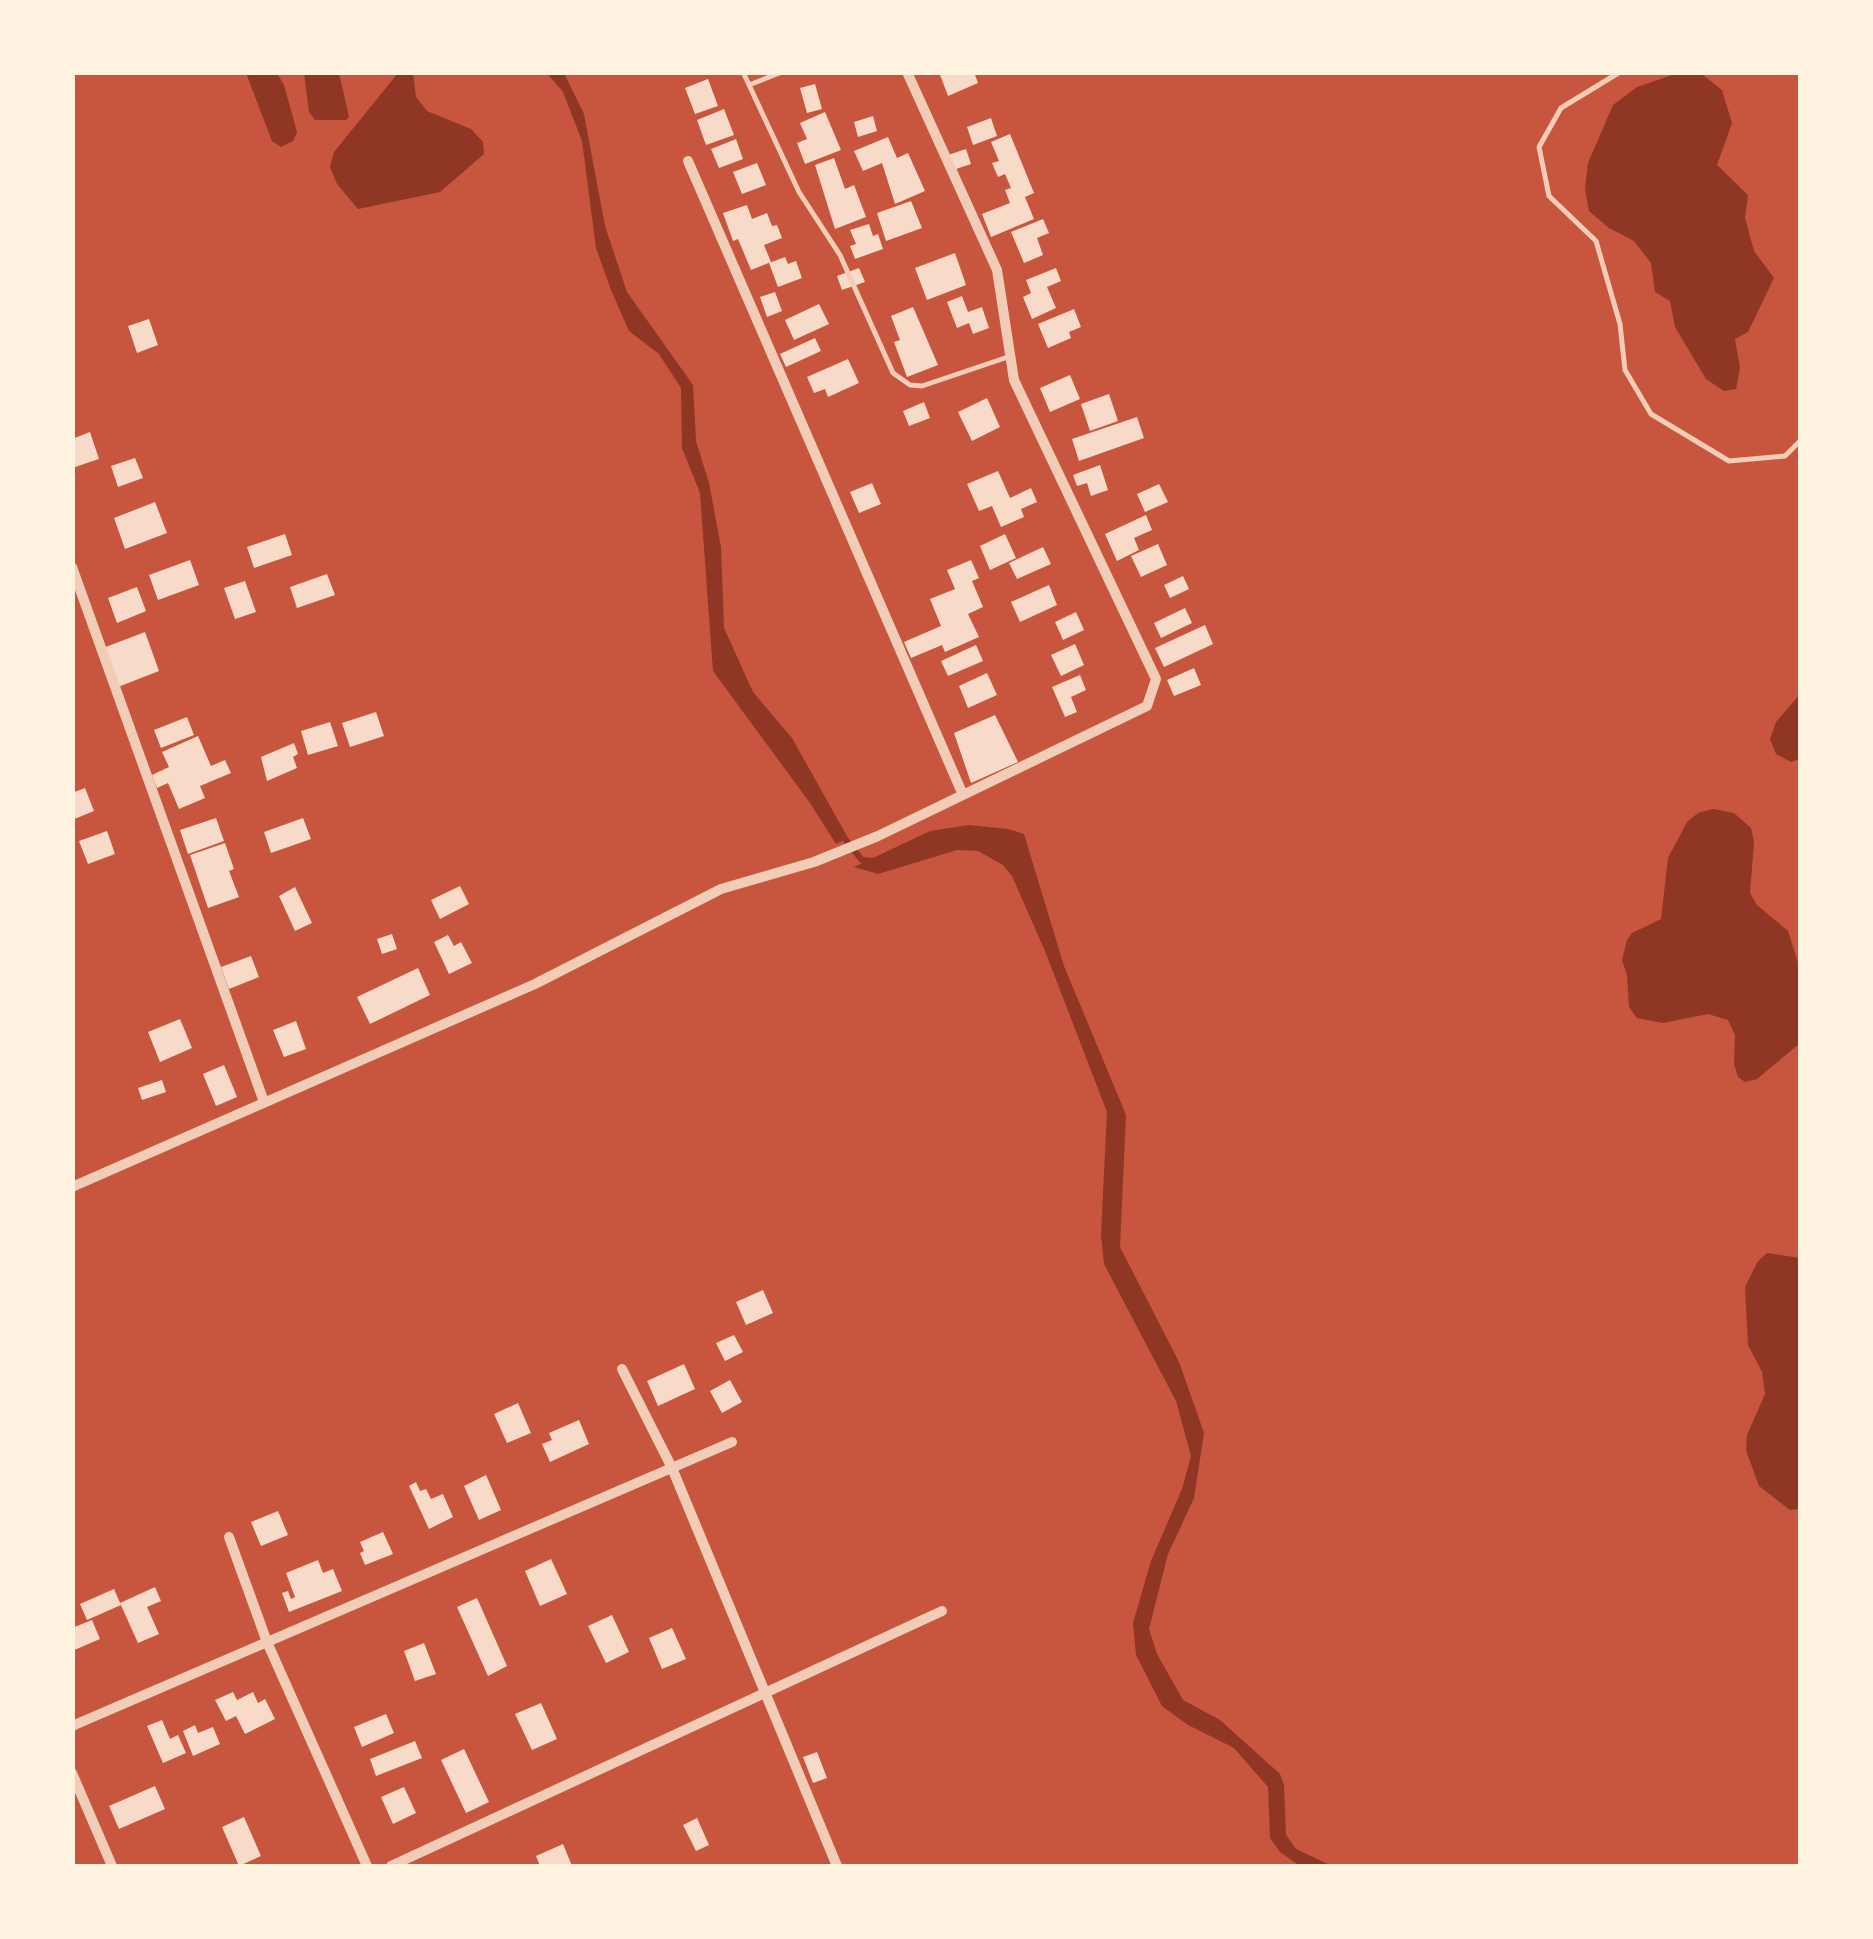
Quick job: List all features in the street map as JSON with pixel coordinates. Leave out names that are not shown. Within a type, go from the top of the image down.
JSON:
[{"type":"street","points":[[72,1187],[535,984],[721,889],[814,862],[878,836],[1146,706],[1156,679],[1014,380],[998,270],[908,72]]},
{"type":"street","points":[[688,161],[963,795]]},
{"type":"street","points":[[72,567],[264,1102]]},
{"type":"street","points":[[622,1368],[672,1468],[837,1866]]},
{"type":"street","points":[[72,1726],[732,1442]]},
{"type":"street","points":[[229,1538],[267,1642],[367,1866]]},
{"type":"street","points":[[390,1866],[942,1611]]},
{"type":"street","points":[[72,1772],[112,1866]]},
{"type":"lane","points":[[743,72],[799,192],[840,254],[893,373],[910,385],[922,386],[1010,356]]},
{"type":"lane","points":[[749,84],[782,72]]},
{"type":"lane","points":[[1620,72],[1561,108],[1538,147],[1549,196],[1596,241],[1620,324],[1626,370],[1651,414],[1728,462],[1785,456],[1800,441]]},
{"type":"shaded area","points":[[246,73],[277,73],[297,132],[293,141],[281,147],[272,141]]},
{"type":"shaded area","points":[[304,73],[339,73],[349,117],[346,120],[315,120],[309,112]]},
{"type":"shaded area","points":[[398,73],[413,73],[416,97],[427,111],[471,129],[483,142],[484,154],[440,192],[358,209],[337,184],[330,167],[334,152]]},
{"type":"shaded area","points":[[547,73],[564,73],[584,114],[605,226],[627,292],[693,385],[696,441],[709,483],[721,547],[724,628],[753,692],[792,738],[848,838],[836,844],[713,671],[700,493],[682,448],[681,388],[659,354],[629,331],[611,290],[596,248],[582,141],[563,92]]},
{"type":"shaded area","points":[[1672,75],[1703,75],[1722,90],[1732,123],[1717,165],[1748,195],[1745,218],[1754,251],[1774,278],[1748,332],[1735,339],[1740,368],[1736,389],[1724,391],[1706,379],[1675,327],[1670,301],[1655,292],[1651,263],[1634,241],[1609,228],[1589,211],[1585,189],[1588,163],[1613,105],[1637,87]]},
{"type":"shaded area","points":[[1800,694],[1800,759],[1791,762],[1776,754],[1770,739],[1776,722]]},
{"type":"shaded area","points":[[1713,809],[1734,813],[1751,828],[1754,842],[1750,893],[1757,905],[1788,931],[1800,969],[1800,1043],[1757,1079],[1745,1082],[1738,1077],[1734,1064],[1735,1035],[1728,1020],[1708,1014],[1663,1023],[1637,1018],[1629,1007],[1622,960],[1632,933],[1661,919],[1668,858],[1687,822],[1698,813]]},
{"type":"shaded area","points":[[969,825],[1024,834],[1064,966],[1126,1115],[1120,1247],[1179,1362],[1204,1433],[1194,1498],[1168,1554],[1149,1629],[1157,1654],[1183,1700],[1220,1720],[1280,1774],[1286,1835],[1296,1849],[1332,1866],[1300,1866],[1280,1852],[1270,1838],[1268,1787],[1234,1748],[1188,1725],[1162,1706],[1136,1655],[1133,1623],[1151,1561],[1182,1489],[1191,1456],[1176,1401],[1104,1264],[1101,1235],[1107,1112],[1012,876],[1003,865],[978,851],[957,850],[878,874],[854,867],[930,831]]},
{"type":"shaded area","points":[[1767,1253],[1800,1258],[1800,1509],[1790,1510],[1759,1486],[1746,1450],[1747,1435],[1765,1394],[1762,1372],[1748,1345],[1745,1287],[1758,1261]]},
{"type":"building","points":[[939,72],[974,72],[978,83],[948,96]]},
{"type":"building","points":[[708,79],[718,106],[695,114],[685,88]]},
{"type":"building","points":[[815,84],[822,109],[807,113],[800,88]]},
{"type":"building","points":[[724,109],[734,135],[706,145],[697,120]]},
{"type":"building","points":[[825,112],[841,150],[805,164],[797,143],[807,139],[800,123]]},
{"type":"building","points":[[873,116],[877,131],[858,137],[854,122]]},
{"type":"building","points":[[991,118],[997,136],[973,145],[967,127]]},
{"type":"building","points":[[1010,134],[1034,193],[1025,197],[1034,219],[991,237],[982,214],[1010,203],[1005,190],[1011,188],[1005,174],[998,177],[992,163],[999,161],[991,142]]},
{"type":"building","points":[[888,137],[897,158],[908,153],[925,191],[895,204],[882,163],[863,171],[854,151]]},
{"type":"building","points":[[736,139],[743,159],[719,168],[711,149]]},
{"type":"building","points":[[966,149],[971,164],[953,170],[948,155]]},
{"type":"building","points":[[834,158],[845,189],[854,185],[866,217],[835,229],[815,165]]},
{"type":"building","points":[[757,163],[766,185],[742,194],[733,172]]},
{"type":"building","points":[[911,201],[922,228],[886,241],[877,213]]},
{"type":"building","points":[[747,205],[752,219],[767,213],[782,238],[764,245],[771,262],[751,270],[738,239],[733,241],[723,213]]},
{"type":"building","points":[[1043,219],[1049,233],[1037,238],[1043,255],[1024,263],[1011,232]]},
{"type":"building","points":[[869,224],[883,249],[855,259],[850,246],[856,244],[850,230]]},
{"type":"building","points":[[955,253],[966,285],[927,300],[915,268]]},
{"type":"building","points":[[785,257],[788,264],[796,261],[802,278],[778,287],[769,263]]},
{"type":"building","points":[[859,268],[865,282],[842,290],[837,276]]},
{"type":"building","points":[[1056,268],[1061,281],[1047,287],[1056,308],[1032,319],[1023,297],[1031,293],[1026,280]]},
{"type":"building","points":[[775,292],[782,311],[767,317],[760,297]]},
{"type":"building","points":[[962,296],[968,312],[982,307],[989,328],[973,334],[969,323],[957,328],[947,302]]},
{"type":"building","points":[[819,304],[829,324],[794,340],[785,320]]},
{"type":"building","points":[[913,307],[938,365],[907,377],[894,342],[900,340],[891,316]]},
{"type":"building","points":[[1074,309],[1081,327],[1069,332],[1071,338],[1048,348],[1038,324]]},
{"type":"building","points":[[149,319],[158,345],[137,353],[128,326]]},
{"type":"building","points":[[815,338],[821,351],[786,367],[780,354]]},
{"type":"building","points":[[848,359],[859,383],[828,397],[825,389],[814,393],[807,377]]},
{"type":"building","points":[[1070,375],[1080,399],[1050,412],[1040,388]]},
{"type":"building","points":[[1109,394],[1118,421],[1090,431],[1081,404]]},
{"type":"building","points":[[987,398],[1000,427],[972,441],[958,412]]},
{"type":"building","points":[[924,402],[930,418],[909,426],[903,411]]},
{"type":"building","points":[[1137,417],[1144,438],[1079,461],[1072,439]]},
{"type":"building","points":[[90,432],[99,459],[72,468],[72,439]]},
{"type":"building","points":[[135,458],[143,478],[118,487],[111,466]]},
{"type":"building","points":[[1100,465],[1108,490],[1091,496],[1087,483],[1077,486],[1073,475]]},
{"type":"building","points":[[998,471],[1010,498],[1031,488],[1037,502],[1021,509],[1024,517],[1001,527],[992,506],[979,511],[967,484]]},
{"type":"building","points":[[872,483],[881,504],[859,513],[850,492]]},
{"type":"building","points":[[1159,484],[1168,502],[1145,512],[1137,494]]},
{"type":"building","points":[[155,502],[167,533],[125,549],[114,518]]},
{"type":"building","points":[[1146,515],[1152,530],[1134,538],[1139,550],[1117,561],[1105,534]]},
{"type":"building","points":[[285,534],[292,555],[254,568],[247,547]]},
{"type":"building","points":[[1005,534],[1016,558],[990,570],[980,546]]},
{"type":"building","points":[[1158,544],[1167,565],[1141,577],[1131,556]]},
{"type":"building","points":[[1043,547],[1051,564],[1017,579],[1009,563]]},
{"type":"building","points":[[190,560],[199,585],[158,600],[149,575]]},
{"type":"building","points":[[971,560],[979,578],[972,581],[983,607],[968,614],[979,637],[945,652],[942,645],[911,658],[904,642],[941,626],[930,599],[955,589],[947,570]]},
{"type":"building","points":[[327,574],[335,595],[297,608],[290,587]]},
{"type":"building","points":[[1183,576],[1189,589],[1170,598],[1164,585]]},
{"type":"building","points":[[245,581],[256,612],[235,619],[224,588]]},
{"type":"building","points":[[1049,585],[1057,605],[1020,622],[1011,602]]},
{"type":"building","points":[[137,587],[146,611],[117,623],[108,598]]},
{"type":"building","points":[[1185,608],[1192,623],[1161,638],[1154,623]]},
{"type":"building","points":[[1076,612],[1084,630],[1063,640],[1055,622]]},
{"type":"building","points":[[1205,625],[1213,644],[1164,667],[1155,648]]},
{"type":"building","points":[[145,632],[159,671],[118,687],[103,648]]},
{"type":"building","points":[[1075,644],[1084,665],[1061,676],[1051,655]]},
{"type":"building","points":[[976,645],[983,661],[948,676],[941,661]]},
{"type":"building","points":[[1194,668],[1201,685],[1174,696],[1167,680]]},
{"type":"building","points":[[987,673],[997,695],[968,708],[959,686]]},
{"type":"building","points":[[1080,675],[1086,690],[1071,697],[1077,712],[1065,717],[1052,687]]},
{"type":"building","points":[[376,712],[384,736],[350,747],[342,723]]},
{"type":"building","points":[[995,715],[1018,762],[971,783],[954,733]]},
{"type":"building","points":[[187,717],[194,735],[161,748],[154,730]]},
{"type":"building","points":[[330,722],[338,746],[308,755],[301,731]]},
{"type":"building","points":[[198,736],[211,766],[225,760],[231,773],[200,786],[205,798],[179,809],[168,783],[157,788],[152,775],[169,767],[162,752]]},
{"type":"building","points":[[294,743],[297,768],[267,781],[261,757]]},
{"type":"building","points":[[85,788],[94,811],[72,820],[72,793]]},
{"type":"building","points":[[216,818],[224,841],[188,854],[180,830]]},
{"type":"building","points":[[303,818],[311,839],[271,853],[264,832]]},
{"type":"building","points":[[107,831],[115,854],[88,864],[79,841]]},
{"type":"building","points":[[225,843],[234,869],[229,871],[239,897],[208,908],[190,855]]},
{"type":"building","points":[[460,886],[469,904],[440,919],[431,900]]},
{"type":"building","points":[[295,887],[312,923],[295,931],[279,896]]},
{"type":"building","points":[[392,934],[397,949],[382,954],[377,939]]},
{"type":"building","points":[[448,935],[454,946],[461,942],[472,963],[449,974],[434,942]]},
{"type":"building","points":[[251,956],[259,977],[229,989],[221,967]]},
{"type":"building","points":[[418,968],[430,995],[370,1024],[357,997]]},
{"type":"building","points":[[180,1019],[192,1048],[160,1062],[148,1032]]},
{"type":"building","points":[[296,1021],[306,1049],[284,1057],[273,1030]]},
{"type":"building","points":[[224,1065],[237,1097],[216,1106],[203,1074]]},
{"type":"building","points":[[162,1080],[166,1092],[142,1100],[138,1088]]},
{"type":"building","points":[[763,1290],[773,1313],[746,1325],[736,1302]]},
{"type":"building","points":[[734,1335],[743,1352],[725,1361],[716,1343]]},
{"type":"building","points":[[684,1364],[695,1389],[658,1406],[647,1381]]},
{"type":"building","points":[[730,1380],[742,1402],[722,1413],[710,1391]]},
{"type":"building","points":[[518,1403],[531,1433],[507,1443],[494,1414]]},
{"type":"building","points":[[579,1420],[589,1444],[550,1462],[542,1444],[552,1440],[549,1433]]},
{"type":"building","points":[[486,1475],[501,1510],[479,1520],[464,1486]]},
{"type":"building","points":[[416,1482],[431,1499],[443,1494],[453,1517],[429,1529],[409,1486]]},
{"type":"building","points":[[278,1511],[288,1535],[261,1546],[251,1522]]},
{"type":"building","points":[[383,1532],[393,1554],[365,1565],[360,1542]]},
{"type":"building","points":[[551,1559],[567,1594],[540,1606],[525,1571]]},
{"type":"building","points":[[318,1560],[323,1573],[333,1569],[342,1591],[289,1612],[282,1593],[288,1591],[291,1599],[295,1597],[286,1573]]},
{"type":"building","points":[[155,1587],[161,1601],[147,1607],[159,1634],[138,1643],[120,1603]]},
{"type":"building","points":[[114,1589],[121,1605],[87,1620],[80,1604]]},
{"type":"building","points":[[477,1598],[507,1666],[488,1676],[457,1607]]},
{"type":"building","points":[[612,1615],[629,1652],[606,1663],[588,1626]]},
{"type":"building","points":[[92,1620],[100,1639],[72,1651],[72,1628]]},
{"type":"building","points":[[672,1628],[686,1659],[662,1669],[649,1638]]},
{"type":"building","points":[[424,1643],[436,1674],[415,1681],[404,1651]]},
{"type":"building","points":[[233,1692],[237,1700],[253,1692],[258,1703],[265,1699],[275,1719],[245,1734],[236,1716],[226,1721],[215,1700]]},
{"type":"building","points":[[541,1703],[557,1739],[532,1750],[515,1714]]},
{"type":"building","points":[[386,1714],[394,1733],[362,1747],[354,1727]]},
{"type":"building","points":[[162,1720],[170,1739],[178,1735],[186,1753],[163,1763],[147,1726]]},
{"type":"building","points":[[195,1725],[198,1733],[213,1727],[220,1744],[193,1756],[183,1731]]},
{"type":"building","points":[[415,1741],[422,1758],[376,1776],[370,1759]]},
{"type":"building","points":[[464,1749],[489,1802],[466,1813],[441,1760]]},
{"type":"building","points":[[817,1752],[827,1778],[813,1783],[803,1757]]},
{"type":"building","points":[[155,1786],[165,1809],[119,1829],[109,1806]]},
{"type":"building","points":[[404,1787],[416,1813],[393,1824],[381,1797]]},
{"type":"building","points":[[244,1817],[261,1856],[239,1866],[222,1827]]},
{"type":"building","points":[[697,1818],[709,1845],[696,1851],[683,1825]]},
{"type":"building","points":[[563,1844],[572,1866],[540,1866],[536,1856]]},
{"type":"waterway","points":[[841,834],[862,860],[876,861]]}]
